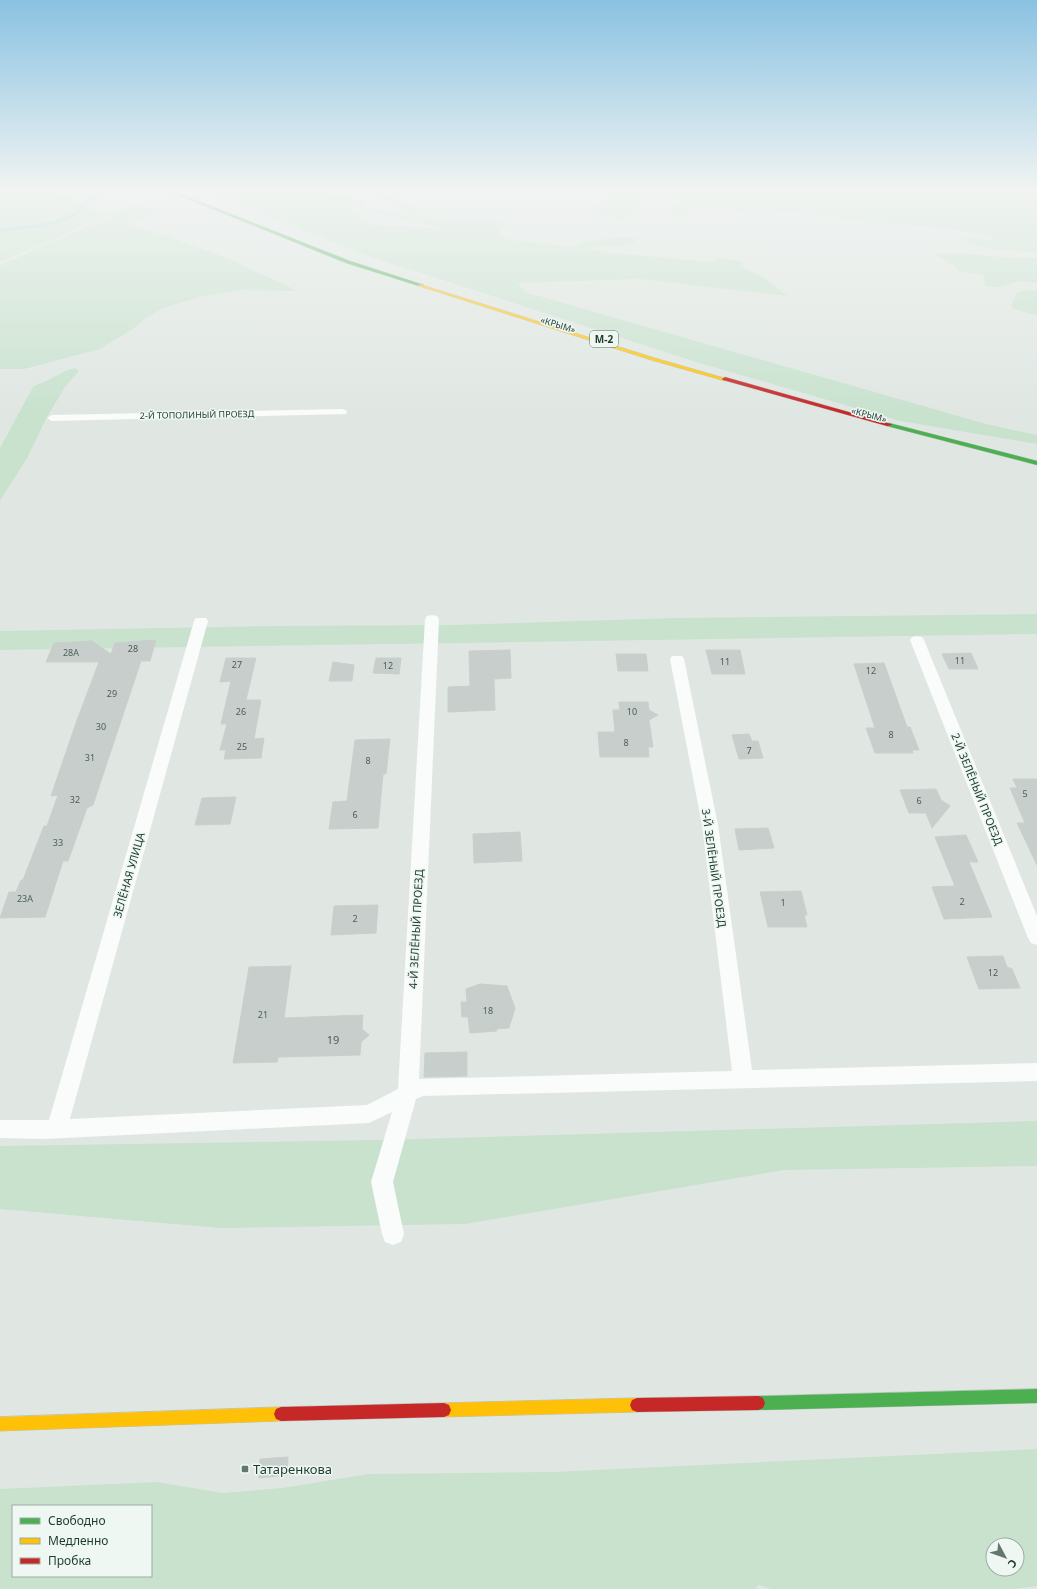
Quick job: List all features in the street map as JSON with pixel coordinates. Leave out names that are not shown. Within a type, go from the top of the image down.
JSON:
[{"type":"main road","points":[[358,265],[653,359],[944,440],[1037,463]]},
{"type":"main road","name":"«КРЫМ»","points":[[374,265],[559,326],[705,370],[888,420],[1037,458]]},
{"type":"main road","points":[[0,1424],[236,1415],[1037,1396]]},
{"type":"street","name":"2-Й ТОПОЛИНЫЙ ПРОЕЗД","points":[[52,418],[342,412]]},
{"type":"street","name":"4-Й ЗЕЛЁНЫЙ ПРОЕЗД","points":[[394,1234],[382,1182],[408,1094],[432,619]]},
{"type":"street","name":"ЗЕЛЁНАЯ УЛИЦА","points":[[57,1129],[202,621]]},
{"type":"street","name":"2-Й ЗЕЛЁНЫЙ ПРОЕЗД","points":[[917,640],[1037,938]]},
{"type":"street","name":"3-Й ЗЕЛЁНЫЙ ПРОЕЗД","points":[[677,659],[710,825],[743,1079]]},
{"type":"street","points":[[0,1129],[57,1129],[369,1114],[421,1087],[1037,1072]]},
{"type":"green space","points":[[0,265],[243,265],[298,291],[242,290],[203,296],[163,308],[100,349],[24,369],[0,369]]},
{"type":"green space","points":[[397,265],[741,265],[740,267],[758,274],[788,296],[639,279],[518,283],[525,292],[986,424],[1037,435],[1037,444],[900,421],[696,362]]},
{"type":"green space","points":[[953,265],[1037,265],[1037,283],[1017,282],[998,287],[990,287],[985,286],[983,275],[960,272]]},
{"type":"green space","points":[[1037,290],[1037,316],[1014,309],[1011,306],[1017,292]]},
{"type":"green space","points":[[75,368],[79,371],[65,387],[47,417],[27,458],[0,501],[0,448],[33,387]]},
{"type":"green space","points":[[1037,614],[1037,634],[0,650],[0,631],[273,626],[451,625],[675,618]]},
{"type":"green space","points":[[1037,1121],[1037,1166],[784,1170],[465,1224],[220,1228],[0,1209],[0,1146],[378,1140]]},
{"type":"green space","points":[[1037,1449],[1037,1586],[1013,1589],[771,1589],[759,1585],[755,1589],[0,1589],[0,1489],[157,1482],[223,1493],[282,1488],[369,1474],[553,1472]]},
{"type":"building","points":[[156,640],[150,661],[141,661],[93,805],[87,808],[68,861],[63,861],[45,917],[0,918],[9,892],[16,892],[21,880],[23,880],[44,826],[47,826],[58,795],[51,796],[99,662],[46,662],[54,643],[92,641],[111,654],[115,643]]},
{"type":"building","points":[[510,650],[511,678],[494,679],[495,710],[448,712],[448,687],[470,686],[469,651]]},
{"type":"building","points":[[706,650],[740,650],[745,674],[712,674]]},
{"type":"building","points":[[971,653],[978,669],[949,669],[942,654]]},
{"type":"building","points":[[616,654],[646,654],[648,671],[618,671]]},
{"type":"building","points":[[226,658],[256,658],[246,700],[261,700],[254,739],[264,738],[261,758],[224,759],[226,750],[220,750],[227,724],[221,724],[231,681],[220,682]]},
{"type":"building","points":[[376,658],[401,658],[399,674],[373,673]]},
{"type":"building","points":[[333,662],[354,665],[352,681],[329,681]]},
{"type":"building","points":[[884,663],[907,727],[910,727],[919,750],[912,750],[913,753],[875,753],[866,728],[875,728],[854,664]]},
{"type":"building","points":[[619,702],[648,702],[649,710],[658,715],[649,720],[653,747],[648,747],[649,757],[600,757],[598,732],[615,732],[613,710],[620,710]]},
{"type":"building","points":[[749,734],[752,741],[758,741],[763,758],[739,759],[732,735]]},
{"type":"building","points":[[390,739],[386,774],[383,774],[378,828],[329,829],[333,802],[347,801],[355,740]]},
{"type":"building","points":[[1013,779],[1037,779],[1037,865],[1017,823],[1025,823],[1010,788],[1017,788]]},
{"type":"building","points":[[936,789],[941,800],[950,806],[932,828],[926,813],[909,813],[900,790]]},
{"type":"building","points":[[236,797],[230,824],[195,825],[202,798]]},
{"type":"building","points":[[768,828],[774,848],[739,850],[735,829]]},
{"type":"building","points":[[520,832],[522,861],[474,863],[473,834]]},
{"type":"building","points":[[966,835],[978,862],[969,862],[992,917],[944,919],[932,887],[955,886],[935,837]]},
{"type":"building","points":[[801,891],[807,915],[804,915],[807,927],[768,927],[760,892]]},
{"type":"building","points":[[378,905],[376,933],[331,935],[334,906]]},
{"type":"building","points":[[1003,956],[1007,967],[1012,969],[1020,988],[979,989],[967,957]]},
{"type":"building","points":[[291,966],[284,1018],[363,1015],[362,1029],[369,1035],[361,1042],[360,1055],[278,1057],[277,1062],[233,1063],[249,967]]},
{"type":"building","points":[[480,984],[507,986],[515,1008],[509,1028],[496,1029],[497,1031],[470,1033],[468,1017],[462,1017],[461,1002],[467,1002],[466,989]]},
{"type":"building","points":[[467,1052],[467,1076],[424,1077],[425,1053]]},
{"type":"building","points":[[288,1457],[287,1475],[259,1478],[260,1459]]},
{"type":"traffic: fast","points":[[358,265],[421,285]]},
{"type":"traffic: fast","points":[[889,425],[1037,463]]},
{"type":"traffic: fast","points":[[758,1403],[1037,1396]]},
{"type":"traffic: slow","points":[[421,285],[653,359],[725,379]]},
{"type":"traffic: slow","points":[[444,1410],[637,1405]]},
{"type":"traffic: slow","points":[[0,1424],[281,1414]]},
{"type":"traffic: jam","points":[[725,379],[889,425]]},
{"type":"traffic: jam","points":[[637,1405],[758,1403]]},
{"type":"traffic: jam","points":[[281,1414],[444,1410]]},
{"type":"place","name":"Татаренкова","points":[[245,1469]]}]
